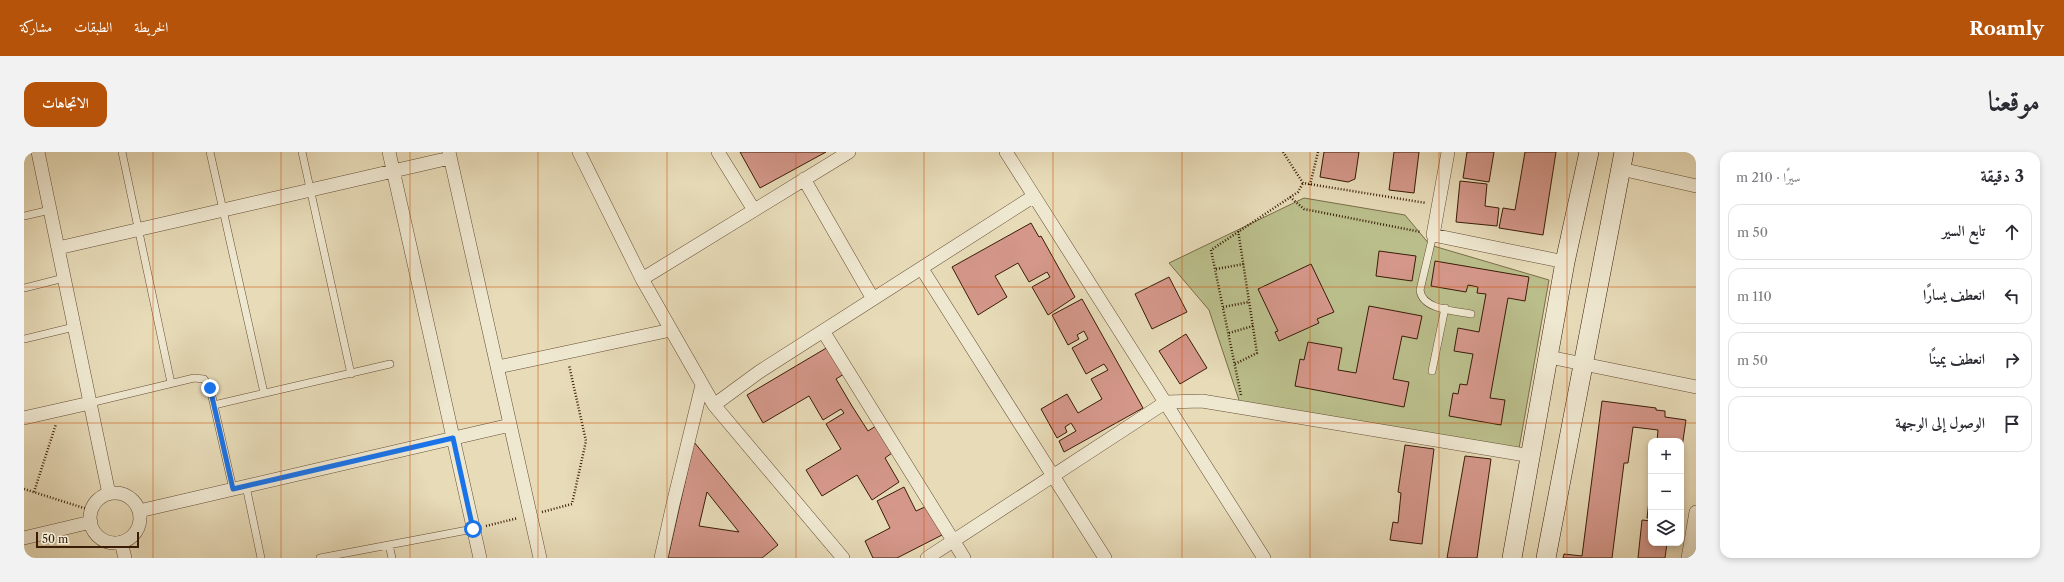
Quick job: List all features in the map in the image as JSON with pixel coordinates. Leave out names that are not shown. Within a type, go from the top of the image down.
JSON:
[{"type":"street","points":[[38,152],[109,494]]},
{"type":"street","points":[[389,152],[480,558]]},
{"type":"street","points":[[579,152],[642,279],[714,405],[843,558]]},
{"type":"street","points":[[718,152],[754,210]]},
{"type":"street","points":[[642,279],[849,152]]},
{"type":"street","points":[[1006,152],[1264,558]]},
{"type":"street","points":[[1448,152],[1432,235],[1566,262]]},
{"type":"street","points":[[1512,558],[1550,357],[1566,262],[1589,152]]},
{"type":"street","points":[[58,248],[393,171],[449,155],[540,558]]},
{"type":"street","points":[[1546,558],[1622,160],[1696,186]]},
{"type":"street","points":[[804,179],[873,299]]},
{"type":"street","points":[[714,405],[759,372],[1034,196]]},
{"type":"street","points":[[922,269],[1105,558]]},
{"type":"street","points":[[498,367],[671,330]]},
{"type":"street","points":[[823,331],[964,558]]},
{"type":"street","points":[[1550,357],[1696,387]]},
{"type":"street","points":[[661,558],[702,385]]},
{"type":"street","points":[[927,558],[1166,402],[1202,401],[1531,456]]},
{"type":"street","points":[[24,418],[90,403]]},
{"type":"street","points":[[139,511],[510,425]]},
{"type":"street","points":[[115,493],[127,496],[136,505],[139,511],[138,528],[131,537],[121,542],[113,543],[98,536],[91,516],[98,500],[109,494],[115,493]]},
{"type":"street","points":[[1688,558],[1696,512]]},
{"type":"street","points":[[24,538],[91,516]]},
{"type":"street","points":[[121,542],[125,558]]},
{"type":"lane","points":[[122,152],[171,383]]},
{"type":"lane","points":[[210,152],[264,393]]},
{"type":"lane","points":[[302,152],[351,374]]},
{"type":"lane","points":[[24,216],[50,210]]},
{"type":"lane","points":[[1432,235],[1421,294],[1427,303],[1471,314]]},
{"type":"lane","points":[[24,288],[64,278]]},
{"type":"lane","points":[[1432,371],[1445,308]]},
{"type":"lane","points":[[24,339],[74,327]]},
{"type":"lane","points":[[214,404],[390,364]]},
{"type":"lane","points":[[90,403],[171,383],[199,378],[204,379],[210,388],[260,558]]},
{"type":"lane","points":[[320,558],[473,529]]},
{"type":"lane","points":[[389,545],[392,558]]},
{"type":"path","points":[[1283,152],[1303,183],[1438,205]]},
{"type":"path","points":[[1310,185],[1318,152]]},
{"type":"path","points":[[1243,408],[1211,250],[1238,230],[1298,192],[1303,183]]},
{"type":"path","points":[[1290,197],[1304,209],[1432,235]]},
{"type":"path","points":[[1235,364],[1257,353],[1238,230]]},
{"type":"path","points":[[1216,269],[1244,264]]},
{"type":"path","points":[[1223,307],[1249,302]]},
{"type":"path","points":[[1228,333],[1253,326]]},
{"type":"path","points":[[473,529],[572,504],[586,441],[567,353]]},
{"type":"path","points":[[34,492],[60,410]]},
{"type":"path","points":[[24,489],[91,516]]},
{"type":"green space","points":[[1304,198],[1405,215],[1430,245],[1549,280],[1518,454],[1240,403],[1209,310],[1169,263]]},
{"type":"building","points":[[740,152],[826,152],[760,188]]},
{"type":"building","points":[[1324,152],[1359,152],[1355,179],[1348,182],[1320,177]]},
{"type":"building","points":[[1394,152],[1419,152],[1414,193],[1389,190]]},
{"type":"building","points":[[1467,152],[1494,152],[1489,182],[1463,178]]},
{"type":"building","points":[[1525,152],[1556,152],[1543,235],[1499,228],[1503,208],[1515,210]]},
{"type":"building","points":[[1460,181],[1487,184],[1485,206],[1499,208],[1497,226],[1456,222]]},
{"type":"building","points":[[1031,223],[1039,237],[1041,236],[1075,297],[1048,315],[1032,287],[1050,277],[1047,272],[1029,282],[1018,263],[995,276],[1007,297],[978,315],[952,267]]},
{"type":"building","points":[[1379,251],[1416,256],[1412,281],[1376,276]]},
{"type":"building","points":[[1435,261],[1529,277],[1525,301],[1508,298],[1490,398],[1505,400],[1501,425],[1449,416],[1453,393],[1458,394],[1460,384],[1467,385],[1473,354],[1454,351],[1458,328],[1479,332],[1486,294],[1477,293],[1478,287],[1468,285],[1466,292],[1431,286]]},
{"type":"building","points":[[1311,264],[1334,312],[1317,319],[1319,323],[1279,341],[1275,332],[1278,331],[1258,289]]},
{"type":"building","points":[[1169,277],[1187,312],[1152,329],[1135,294]]},
{"type":"building","points":[[1082,299],[1143,408],[1064,452],[1059,441],[1076,431],[1071,423],[1065,427],[1067,432],[1057,438],[1041,409],[1067,394],[1078,413],[1102,399],[1091,379],[1108,370],[1104,364],[1086,374],[1072,348],[1088,339],[1084,331],[1077,335],[1079,339],[1068,345],[1052,315]]},
{"type":"building","points":[[1369,306],[1422,316],[1417,339],[1402,336],[1393,379],[1409,382],[1404,407],[1295,386],[1300,359],[1304,360],[1308,342],[1342,348],[1338,370],[1356,373]]},
{"type":"building","points":[[1186,334],[1207,368],[1180,384],[1159,351]]},
{"type":"building","points":[[828,347],[844,374],[836,379],[852,406],[868,431],[876,426],[892,453],[885,458],[899,482],[872,500],[857,475],[822,496],[806,470],[841,449],[826,424],[844,413],[841,409],[823,420],[809,396],[763,423],[747,395]]},
{"type":"building","points":[[1602,401],[1656,408],[1656,410],[1665,411],[1665,417],[1686,420],[1683,438],[1657,438],[1658,430],[1633,427],[1628,463],[1624,463],[1612,558],[1563,558],[1564,554],[1582,556]]},
{"type":"building","points":[[694,442],[778,545],[762,558],[668,558]],"holes":[[[707,492],[739,532],[699,526]]]},
{"type":"building","points":[[1405,445],[1434,449],[1422,544],[1390,540],[1393,522],[1398,523],[1401,493],[1398,492]]},
{"type":"building","points":[[1465,456],[1491,459],[1477,558],[1447,558]]},
{"type":"building","points":[[904,487],[916,511],[927,506],[942,535],[897,558],[873,558],[865,541],[890,528],[877,501]]},
{"type":"building","points":[[1642,520],[1648,521],[1648,546],[1667,546],[1665,558],[1638,558]]},
{"type":"route","points":[[210,388],[233,489],[453,438],[473,529]]}]
